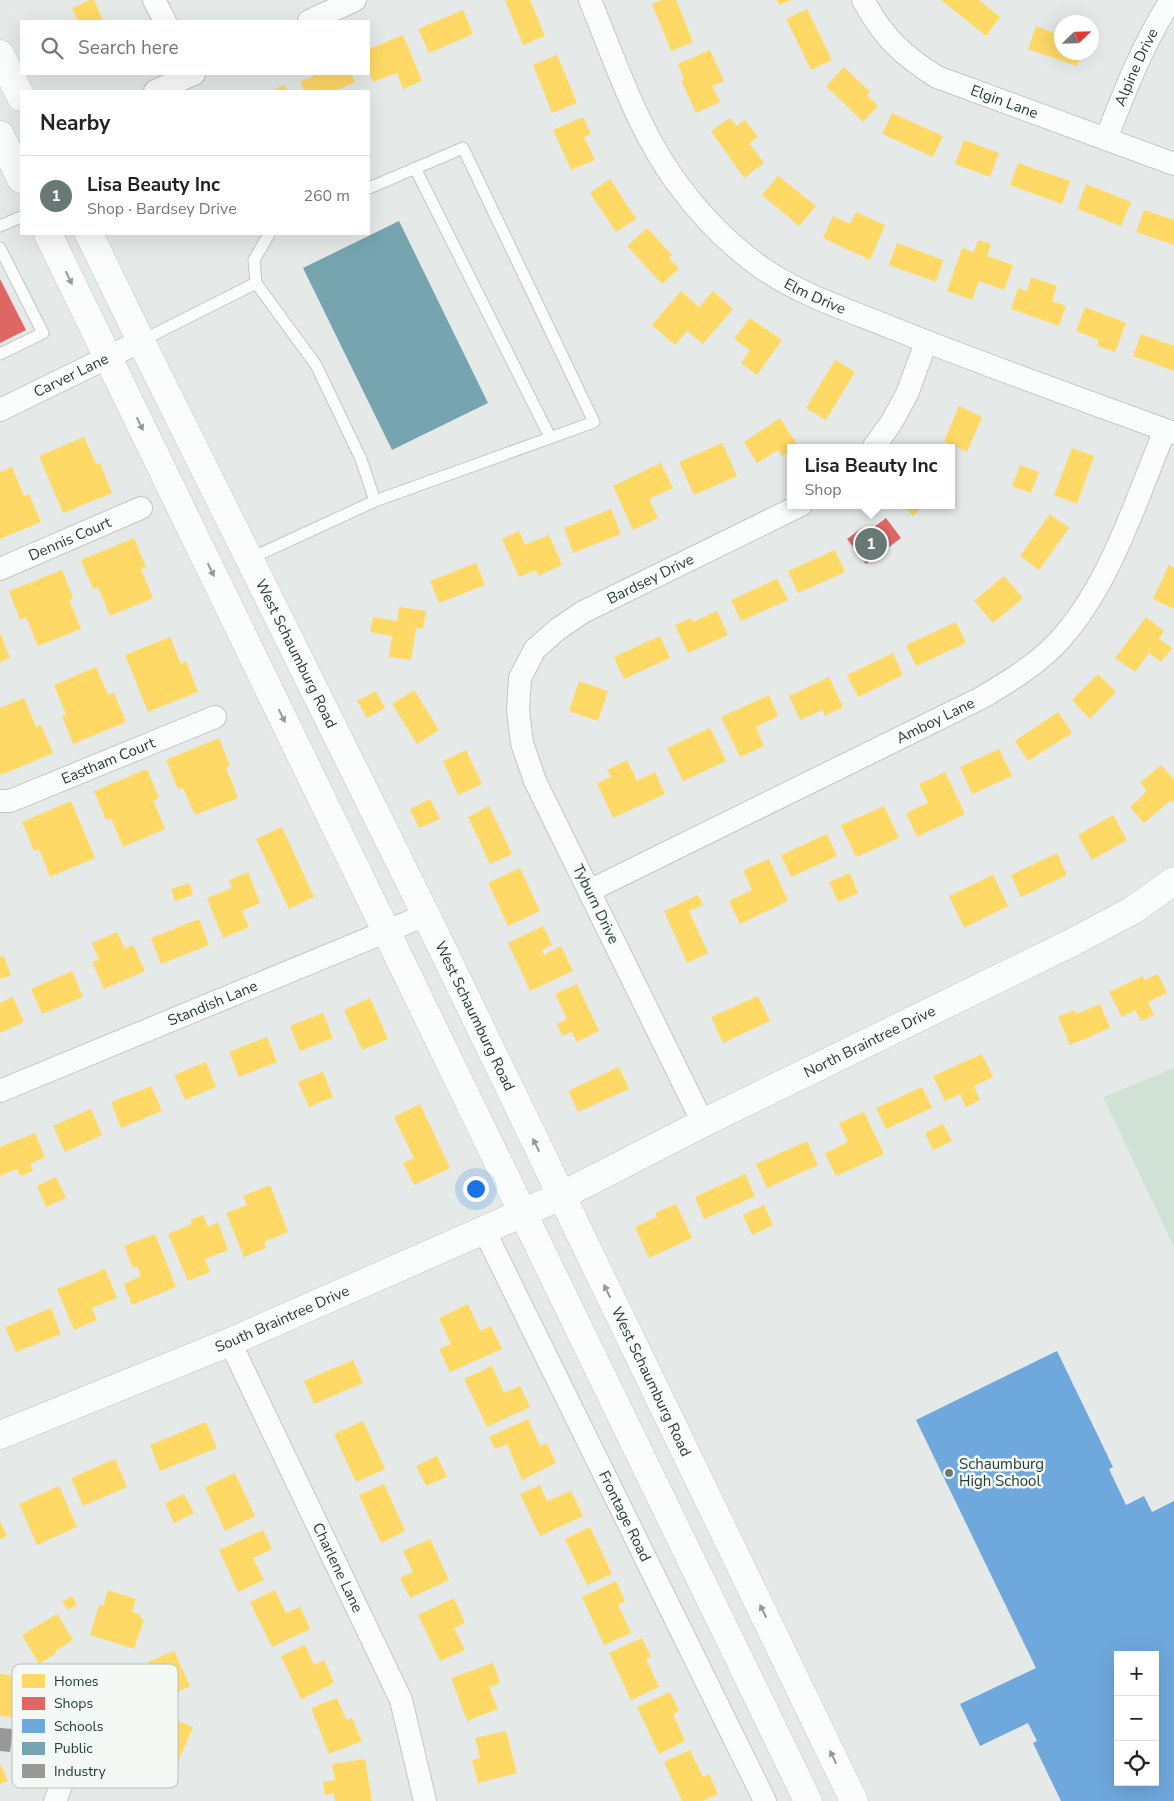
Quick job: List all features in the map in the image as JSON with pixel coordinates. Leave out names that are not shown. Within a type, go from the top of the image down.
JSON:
[{"type":"main road","points":[[0,54],[20,95]]},
{"type":"main road","points":[[48,235],[808,1801]]},
{"type":"main road","name":"West Schaumburg Road","points":[[90,235],[248,559],[426,915],[854,1801]]},
{"type":"main road","name":"North Braintree Drive","points":[[561,1196],[703,1123],[1074,942],[1133,910],[1174,881]]},
{"type":"main road","name":"South Braintree Drive","points":[[0,1435],[230,1342],[561,1196]]},
{"type":"street","points":[[154,0],[164,20]]},
{"type":"street","points":[[311,20],[355,0]]},
{"type":"street","name":"Elm Drive","points":[[590,0],[640,121],[679,186],[704,216],[732,244],[762,268],[786,283],[816,297],[926,342],[1170,431]]},
{"type":"street","name":"Elgin Lane","points":[[863,0],[874,20],[890,40],[911,60],[937,77],[1174,164]]},
{"type":"street","name":"Alpine Drive","points":[[1106,138],[1134,67],[1156,24],[1171,0]]},
{"type":"street","points":[[157,90],[190,75]]},
{"type":"street","name":"Carver Lane","points":[[0,410],[141,341]]},
{"type":"street","points":[[876,444],[891,423],[907,394],[926,342]]},
{"type":"street","name":"Amboy Lane","points":[[589,891],[982,698],[1024,672],[1055,645],[1086,608],[1114,556],[1170,431]]},
{"type":"street","name":"Dennis Court","points":[[0,569],[141,508]]},
{"type":"street","name":"Bardsey Drive","points":[[520,678],[535,649],[558,629],[583,612],[793,509]]},
{"type":"street","name":"Tyburn Drive","points":[[520,678],[518,710],[522,743],[535,781],[703,1123]]},
{"type":"street","name":"Eastham Court","points":[[0,801],[10,801],[215,717]]},
{"type":"street","name":"Standish Lane","points":[[0,1091],[426,915]]},
{"type":"street","name":"Frontage Road","points":[[484,1230],[766,1801]]},
{"type":"street","name":"Charlene Lane","points":[[230,1342],[400,1700],[425,1801]]},
{"type":"street","points":[[55,1801],[60,1788]]},
{"type":"lane","points":[[248,559],[375,501],[594,422],[463,148],[370,188]]},
{"type":"lane","points":[[415,168],[550,437]]},
{"type":"lane","points":[[0,226],[20,217]]},
{"type":"lane","points":[[268,235],[254,260],[256,283],[316,365],[361,459],[375,501]]},
{"type":"lane","points":[[0,248],[43,333],[0,354]]},
{"type":"lane","points":[[141,341],[256,283]]},
{"type":"green space","points":[[1174,1068],[1174,1247],[1103,1097]]},
{"type":"building: Homes","points":[[94,0],[103,20],[78,20],[72,8]]},
{"type":"building: Homes","points":[[505,0],[530,0],[545,36],[523,45]]},
{"type":"building: Homes","points":[[661,0],[676,0],[693,42],[671,51],[652,4]]},
{"type":"building: Homes","points":[[777,0],[792,0],[779,5]]},
{"type":"building: Homes","points":[[941,0],[979,0],[1000,17],[986,36]]},
{"type":"building: Homes","points":[[807,9],[832,60],[811,70],[786,19]]},
{"type":"building: Homes","points":[[463,10],[473,34],[429,53],[418,29]]},
{"type":"building: Homes","points":[[1036,26],[1054,33],[1054,58],[1028,49]]},
{"type":"building: Homes","points":[[403,35],[422,81],[403,89],[397,73],[373,82],[370,74],[370,49]]},
{"type":"building: Homes","points":[[710,50],[724,81],[712,86],[720,102],[696,113],[681,80],[684,79],[678,64]]},
{"type":"building: Homes","points":[[557,55],[577,103],[552,113],[533,65]]},
{"type":"building: Homes","points":[[1060,60],[1079,60],[1077,66]]},
{"type":"building: Homes","points":[[844,67],[870,92],[867,95],[878,106],[863,122],[826,86]]},
{"type":"building: Homes","points":[[316,75],[352,75],[355,82],[337,90],[304,90],[300,82]]},
{"type":"building: Homes","points":[[285,85],[287,90],[273,90]]},
{"type":"building: Homes","points":[[892,113],[943,136],[933,157],[882,134]]},
{"type":"building: Homes","points":[[583,117],[591,134],[584,137],[595,160],[571,170],[553,130]]},
{"type":"building: Homes","points":[[730,118],[736,126],[745,120],[758,137],[749,143],[764,163],[744,178],[711,131]]},
{"type":"building: Homes","points":[[964,140],[999,153],[990,177],[955,164]]},
{"type":"building: Homes","points":[[1018,163],[1070,181],[1062,204],[1010,185]]},
{"type":"building: Homes","points":[[778,176],[816,206],[799,226],[762,195]]},
{"type":"building: Homes","points":[[610,179],[636,219],[616,232],[590,193]]},
{"type":"building: Homes","points":[[1086,184],[1131,202],[1121,226],[1077,209]]},
{"type":"building: Homes","points":[[1144,210],[1174,220],[1174,245],[1136,232]]},
{"type":"building: Homes","points":[[856,212],[885,225],[870,260],[823,238],[833,216],[850,224]]},
{"type":"building: Homes","points":[[647,228],[672,255],[669,258],[679,269],[662,284],[627,246]]},
{"type":"building: Homes","points":[[978,240],[991,244],[987,256],[1013,265],[1004,290],[979,281],[972,300],[947,291],[962,248],[974,252]]},
{"type":"building: Homes","points":[[897,243],[943,260],[936,282],[889,265]]},
{"type":"building: Homes","points":[[1031,277],[1057,286],[1052,301],[1066,306],[1059,326],[1011,309],[1018,288],[1027,291]]},
{"type":"building: Homes","points":[[681,291],[699,307],[713,291],[733,309],[703,344],[687,331],[675,345],[652,325]]},
{"type":"building: Homes","points":[[1085,307],[1126,323],[1115,352],[1097,346],[1099,340],[1076,331]]},
{"type":"building: Homes","points":[[750,318],[782,340],[757,375],[741,363],[750,350],[734,339]]},
{"type":"building: Homes","points":[[1141,334],[1174,346],[1174,371],[1133,356]]},
{"type":"building: Homes","points":[[835,360],[855,372],[826,420],[806,408]]},
{"type":"building: Homes","points":[[959,406],[982,417],[967,452],[955,446],[955,444],[944,441]]},
{"type":"building: Homes","points":[[780,418],[797,444],[787,444],[787,453],[782,456],[778,450],[757,463],[744,442]]},
{"type":"building: Homes","points":[[84,437],[96,464],[100,463],[112,493],[63,513],[39,456]]},
{"type":"building: Homes","points":[[722,443],[737,476],[694,495],[679,462]]},
{"type":"building: Homes","points":[[1072,448],[1094,456],[1077,504],[1054,495]]},
{"type":"building: Homes","points":[[661,463],[673,488],[649,499],[658,518],[633,530],[613,486]]},
{"type":"building: Homes","points":[[1020,465],[1039,472],[1031,493],[1012,486]]},
{"type":"building: Homes","points":[[12,467],[24,496],[29,494],[41,522],[0,539],[0,472]]},
{"type":"building: Homes","points":[[611,509],[621,534],[573,553],[564,528]]},
{"type":"building: Homes","points":[[907,509],[920,509],[913,516]]},
{"type":"building: Homes","points":[[1050,514],[1069,528],[1039,570],[1020,556]]},
{"type":"building: Homes","points":[[519,531],[525,545],[549,535],[562,565],[538,576],[536,570],[519,577],[502,539]]},
{"type":"building: Homes","points":[[134,538],[146,567],[141,569],[153,598],[110,616],[98,587],[93,589],[81,560]]},
{"type":"building: Homes","points":[[835,550],[845,572],[798,593],[788,571]]},
{"type":"building: Homes","points":[[476,563],[485,585],[439,603],[430,581]]},
{"type":"building: Homes","points":[[1169,565],[1174,568],[1174,609],[1153,599]]},
{"type":"building: Homes","points":[[62,570],[73,598],[69,600],[81,629],[38,646],[26,617],[20,620],[9,591]]},
{"type":"building: Homes","points":[[1004,576],[1023,598],[993,623],[974,601]]},
{"type":"building: Homes","points":[[777,579],[788,600],[741,621],[731,600]]},
{"type":"building: Homes","points":[[399,607],[426,611],[423,629],[416,628],[411,660],[389,657],[392,636],[370,632],[373,617],[397,621]]},
{"type":"building: Homes","points":[[717,611],[728,635],[688,653],[675,625],[691,618],[693,622]]},
{"type":"building: Homes","points":[[1146,617],[1164,631],[1159,639],[1172,648],[1161,662],[1149,653],[1135,672],[1115,658]]},
{"type":"building: Homes","points":[[956,622],[966,643],[916,666],[906,645]]},
{"type":"building: Homes","points":[[0,633],[10,658],[0,662]]},
{"type":"building: Homes","points":[[660,636],[670,658],[624,679],[614,657]]},
{"type":"building: Homes","points":[[170,637],[181,664],[186,661],[198,692],[148,712],[125,655]]},
{"type":"building: Homes","points":[[893,653],[903,675],[858,697],[847,675]]},
{"type":"building: Homes","points":[[96,667],[108,695],[114,693],[126,722],[73,744],[62,716],[66,715],[54,685]]},
{"type":"building: Homes","points":[[1098,674],[1116,692],[1090,719],[1072,700]]},
{"type":"building: Homes","points":[[829,677],[843,707],[825,716],[823,710],[800,720],[789,696]]},
{"type":"building: Homes","points":[[579,681],[608,691],[598,721],[569,711]]},
{"type":"building: Homes","points":[[414,690],[439,730],[417,744],[392,704]]},
{"type":"building: Homes","points":[[376,691],[385,708],[367,718],[357,701]]},
{"type":"building: Homes","points":[[769,695],[778,716],[756,727],[764,746],[740,757],[721,717]]},
{"type":"building: Homes","points":[[24,698],[36,727],[41,725],[53,753],[1,775],[0,708]]},
{"type":"building: Homes","points":[[1058,712],[1072,733],[1028,761],[1015,741]]},
{"type":"building: Homes","points":[[710,728],[726,761],[683,781],[667,748]]},
{"type":"building: Homes","points":[[219,738],[230,766],[226,768],[238,798],[195,815],[183,788],[178,789],[166,760]]},
{"type":"building: Homes","points":[[999,749],[1012,776],[972,794],[960,767]]},
{"type":"building: Homes","points":[[466,750],[482,784],[458,795],[443,761]]},
{"type":"building: Homes","points":[[627,760],[637,781],[655,772],[665,794],[613,818],[597,783],[611,777],[607,770]]},
{"type":"building: Homes","points":[[1161,765],[1174,780],[1174,803],[1171,800],[1144,823],[1130,807],[1147,791],[1140,783]]},
{"type":"building: Homes","points":[[147,769],[159,798],[153,800],[165,829],[123,847],[111,818],[106,820],[94,791]]},
{"type":"building: Homes","points":[[945,772],[965,814],[917,837],[906,813],[928,803],[919,784]]},
{"type":"building: Homes","points":[[430,799],[440,819],[419,828],[410,809]]},
{"type":"building: Homes","points":[[71,801],[95,858],[50,877],[39,849],[34,851],[22,822]]},
{"type":"building: Homes","points":[[489,806],[512,854],[490,864],[468,817]]},
{"type":"building: Homes","points":[[884,806],[899,838],[856,857],[841,825]]},
{"type":"building: Homes","points":[[1113,815],[1127,840],[1092,860],[1078,835]]},
{"type":"building: Homes","points":[[282,827],[314,897],[289,909],[256,839]]},
{"type":"building: Homes","points":[[827,834],[837,856],[791,877],[781,855]]},
{"type":"building: Homes","points":[[1057,853],[1067,875],[1021,897],[1011,875]]},
{"type":"building: Homes","points":[[769,859],[788,901],[740,924],[729,901],[752,890],[743,870]]},
{"type":"building: Homes","points":[[520,868],[540,911],[508,926],[488,883]]},
{"type":"building: Homes","points":[[248,872],[260,903],[242,911],[249,927],[223,938],[207,898],[232,888],[229,880]]},
{"type":"building: Homes","points":[[850,873],[858,893],[838,902],[829,882]]},
{"type":"building: Homes","points":[[993,875],[1008,906],[964,928],[949,896]]},
{"type":"building: Homes","points":[[189,883],[193,895],[175,901],[171,889]]},
{"type":"building: Homes","points":[[698,895],[703,905],[689,911],[708,953],[687,963],[664,911]]},
{"type":"building: Homes","points":[[199,919],[209,945],[161,964],[151,938]]},
{"type":"building: Homes","points":[[543,926],[552,945],[542,950],[544,955],[561,946],[573,971],[530,991],[508,943]]},
{"type":"building: Homes","points":[[117,932],[125,949],[133,945],[145,971],[104,989],[92,962],[99,960],[92,943]]},
{"type":"building: Homes","points":[[3,955],[11,975],[0,979],[0,957]]},
{"type":"building: Homes","points":[[72,971],[83,997],[42,1014],[31,989]]},
{"type":"building: Homes","points":[[1158,974],[1167,993],[1148,1002],[1154,1015],[1141,1021],[1135,1010],[1122,1017],[1109,992],[1143,976],[1144,980]]},
{"type":"building: Homes","points":[[577,984],[599,1031],[577,1042],[572,1032],[562,1036],[557,1024],[567,1019],[555,994]]},
{"type":"building: Homes","points":[[758,996],[770,1021],[723,1043],[711,1017]]},
{"type":"building: Homes","points":[[13,997],[24,1022],[0,1033],[0,1003]]},
{"type":"building: Homes","points":[[370,998],[388,1039],[362,1050],[344,1010]]},
{"type":"building: Homes","points":[[1100,1004],[1110,1028],[1070,1045],[1058,1017],[1074,1010],[1076,1014]]},
{"type":"building: Homes","points":[[323,1013],[333,1038],[300,1051],[290,1026]]},
{"type":"building: Homes","points":[[267,1037],[277,1062],[239,1077],[229,1052]]},
{"type":"building: Homes","points":[[982,1054],[993,1077],[974,1086],[980,1100],[966,1107],[960,1094],[945,1101],[933,1076]]},
{"type":"building: Homes","points":[[206,1062],[216,1087],[185,1100],[174,1075]]},
{"type":"building: Homes","points":[[619,1067],[629,1089],[578,1112],[568,1091]]},
{"type":"building: Homes","points":[[323,1072],[333,1097],[309,1107],[298,1082]]},
{"type":"building: Homes","points":[[151,1086],[162,1111],[121,1128],[111,1102]]},
{"type":"building: Homes","points":[[922,1087],[932,1108],[886,1129],[876,1108]]},
{"type":"building: Homes","points":[[420,1104],[450,1168],[414,1185],[403,1163],[414,1158],[394,1117]]},
{"type":"building: Homes","points":[[91,1109],[102,1135],[65,1152],[53,1126]]},
{"type":"building: Homes","points":[[864,1112],[884,1154],[836,1176],[825,1153],[848,1142],[839,1123]]},
{"type":"building: Homes","points":[[943,1124],[952,1141],[933,1150],[925,1133]]},
{"type":"building: Homes","points":[[35,1133],[45,1157],[30,1164],[33,1171],[20,1176],[17,1169],[0,1176],[0,1147]]},
{"type":"building: Homes","points":[[807,1141],[818,1165],[767,1188],[756,1164]]},
{"type":"building: Homes","points":[[745,1174],[755,1196],[704,1219],[695,1197]]},
{"type":"building: Homes","points":[[56,1177],[66,1198],[46,1207],[37,1186]]},
{"type":"building: Homes","points":[[270,1185],[288,1232],[264,1242],[266,1248],[244,1257],[226,1213],[247,1205],[243,1196]]},
{"type":"building: Homes","points":[[676,1204],[692,1238],[649,1258],[635,1227],[657,1217],[655,1213]]},
{"type":"building: Homes","points":[[764,1205],[773,1225],[752,1235],[743,1215]]},
{"type":"building: Homes","points":[[203,1215],[208,1227],[218,1222],[228,1250],[205,1259],[210,1272],[188,1281],[168,1234],[192,1224],[190,1220]]},
{"type":"building: Homes","points":[[155,1234],[176,1287],[132,1305],[124,1284],[141,1276],[137,1266],[133,1268],[124,1246]]},
{"type":"building: Homes","points":[[105,1269],[117,1298],[92,1308],[97,1320],[74,1330],[57,1289]]},
{"type":"building: Homes","points":[[468,1304],[480,1331],[491,1326],[502,1349],[450,1372],[439,1349],[451,1344],[439,1318]]},
{"type":"building: Homes","points":[[51,1308],[61,1334],[16,1352],[5,1327]]},
{"type":"building: Homes","points":[[353,1360],[363,1383],[314,1404],[304,1381]]},
{"type":"building: Homes","points":[[492,1366],[504,1393],[520,1386],[530,1407],[487,1427],[464,1379]]},
{"type":"building: Homes","points":[[528,1419],[540,1446],[547,1443],[556,1463],[522,1480],[507,1444],[495,1449],[489,1437]]},
{"type":"building: Homes","points":[[363,1421],[385,1469],[356,1482],[334,1434]]},
{"type":"building: Homes","points":[[206,1422],[217,1448],[160,1471],[150,1445]]},
{"type":"building: Homes","points":[[437,1456],[447,1477],[426,1486],[416,1466]]},
{"type":"building: Homes","points":[[115,1459],[127,1487],[83,1506],[71,1478]]},
{"type":"building: Homes","points":[[235,1473],[255,1516],[225,1531],[205,1487]]},
{"type":"building: Homes","points":[[384,1484],[405,1531],[381,1543],[359,1495]]},
{"type":"building: Homes","points":[[540,1485],[547,1501],[571,1491],[583,1516],[540,1536],[520,1494]]},
{"type":"building: Homes","points":[[59,1486],[77,1527],[37,1545],[19,1504]]},
{"type":"building: Homes","points":[[184,1494],[194,1513],[174,1523],[165,1503]]},
{"type":"building: Homes","points":[[0,1521],[7,1536],[0,1539]]},
{"type":"building: Homes","points":[[590,1527],[612,1574],[587,1585],[565,1539]]},
{"type":"building: Homes","points":[[263,1530],[272,1549],[253,1558],[264,1580],[238,1592],[219,1550]]},
{"type":"building: Homes","points":[[430,1539],[449,1580],[410,1598],[400,1578],[413,1572],[403,1551]]},
{"type":"building: Homes","points":[[616,1581],[625,1601],[618,1605],[631,1633],[604,1645],[582,1597]]},
{"type":"building: Homes","points":[[108,1590],[136,1599],[132,1612],[141,1615],[140,1618],[144,1619],[134,1649],[90,1635],[99,1605],[103,1606]]},
{"type":"building: Homes","points":[[275,1590],[286,1613],[300,1607],[310,1629],[272,1647],[250,1602]]},
{"type":"building: Homes","points":[[72,1596],[77,1605],[68,1610],[62,1602]]},
{"type":"building: Homes","points":[[454,1598],[465,1623],[454,1628],[465,1650],[440,1661],[418,1615]]},
{"type":"building: Homes","points":[[57,1614],[73,1640],[39,1664],[22,1635]]},
{"type":"building: Homes","points":[[642,1638],[651,1657],[646,1659],[659,1687],[631,1700],[609,1653]]},
{"type":"building: Homes","points":[[305,1645],[314,1665],[324,1660],[334,1683],[301,1699],[281,1656]]},
{"type":"building: Homes","points":[[174,1651],[190,1686],[178,1692],[178,1664],[149,1664],[148,1662]]},
{"type":"building: Homes","points":[[493,1663],[500,1683],[489,1687],[498,1709],[467,1721],[451,1678]]},
{"type":"building: Homes","points":[[0,1674],[12,1676],[12,1717],[0,1716]]},
{"type":"building: Homes","points":[[670,1692],[679,1711],[673,1714],[685,1741],[659,1754],[637,1707]]},
{"type":"building: Homes","points":[[337,1698],[346,1720],[352,1718],[362,1741],[329,1754],[311,1708]]},
{"type":"building: Homes","points":[[178,1721],[193,1727],[178,1762]]},
{"type":"building: Homes","points":[[506,1731],[517,1773],[478,1783],[472,1760],[480,1758],[475,1738]]},
{"type":"building: Homes","points":[[690,1750],[703,1777],[709,1774],[718,1794],[703,1801],[682,1801],[664,1762]]},
{"type":"building: Homes","points":[[365,1759],[372,1801],[335,1801],[334,1793],[325,1795],[323,1782],[335,1780],[332,1764]]},
{"type":"building: Homes","points":[[0,1764],[8,1781],[0,1784]]},
{"type":"building: Shops","points":[[0,279],[26,330],[0,343]]},
{"type":"building: Shops","points":[[886,518],[901,538],[866,564],[847,539],[862,528],[866,533]]},
{"type":"building: Schools","points":[[1057,1351],[1113,1467],[1109,1469],[1126,1505],[1144,1496],[1152,1512],[1174,1501],[1174,1801],[1061,1801],[1033,1743],[1037,1741],[1028,1723],[980,1746],[960,1704],[1036,1668],[916,1420]]},
{"type":"building: Public","points":[[399,221],[488,403],[392,450],[303,268]]},
{"type":"building: Industry","points":[[0,1728],[12,1729],[10,1752],[0,1751]]},
{"type":"place","name":"Lisa Beauty Inc","points":[[871,544]]},
{"type":"place","name":"Schaumburg High School","points":[[949,1473]]}]
